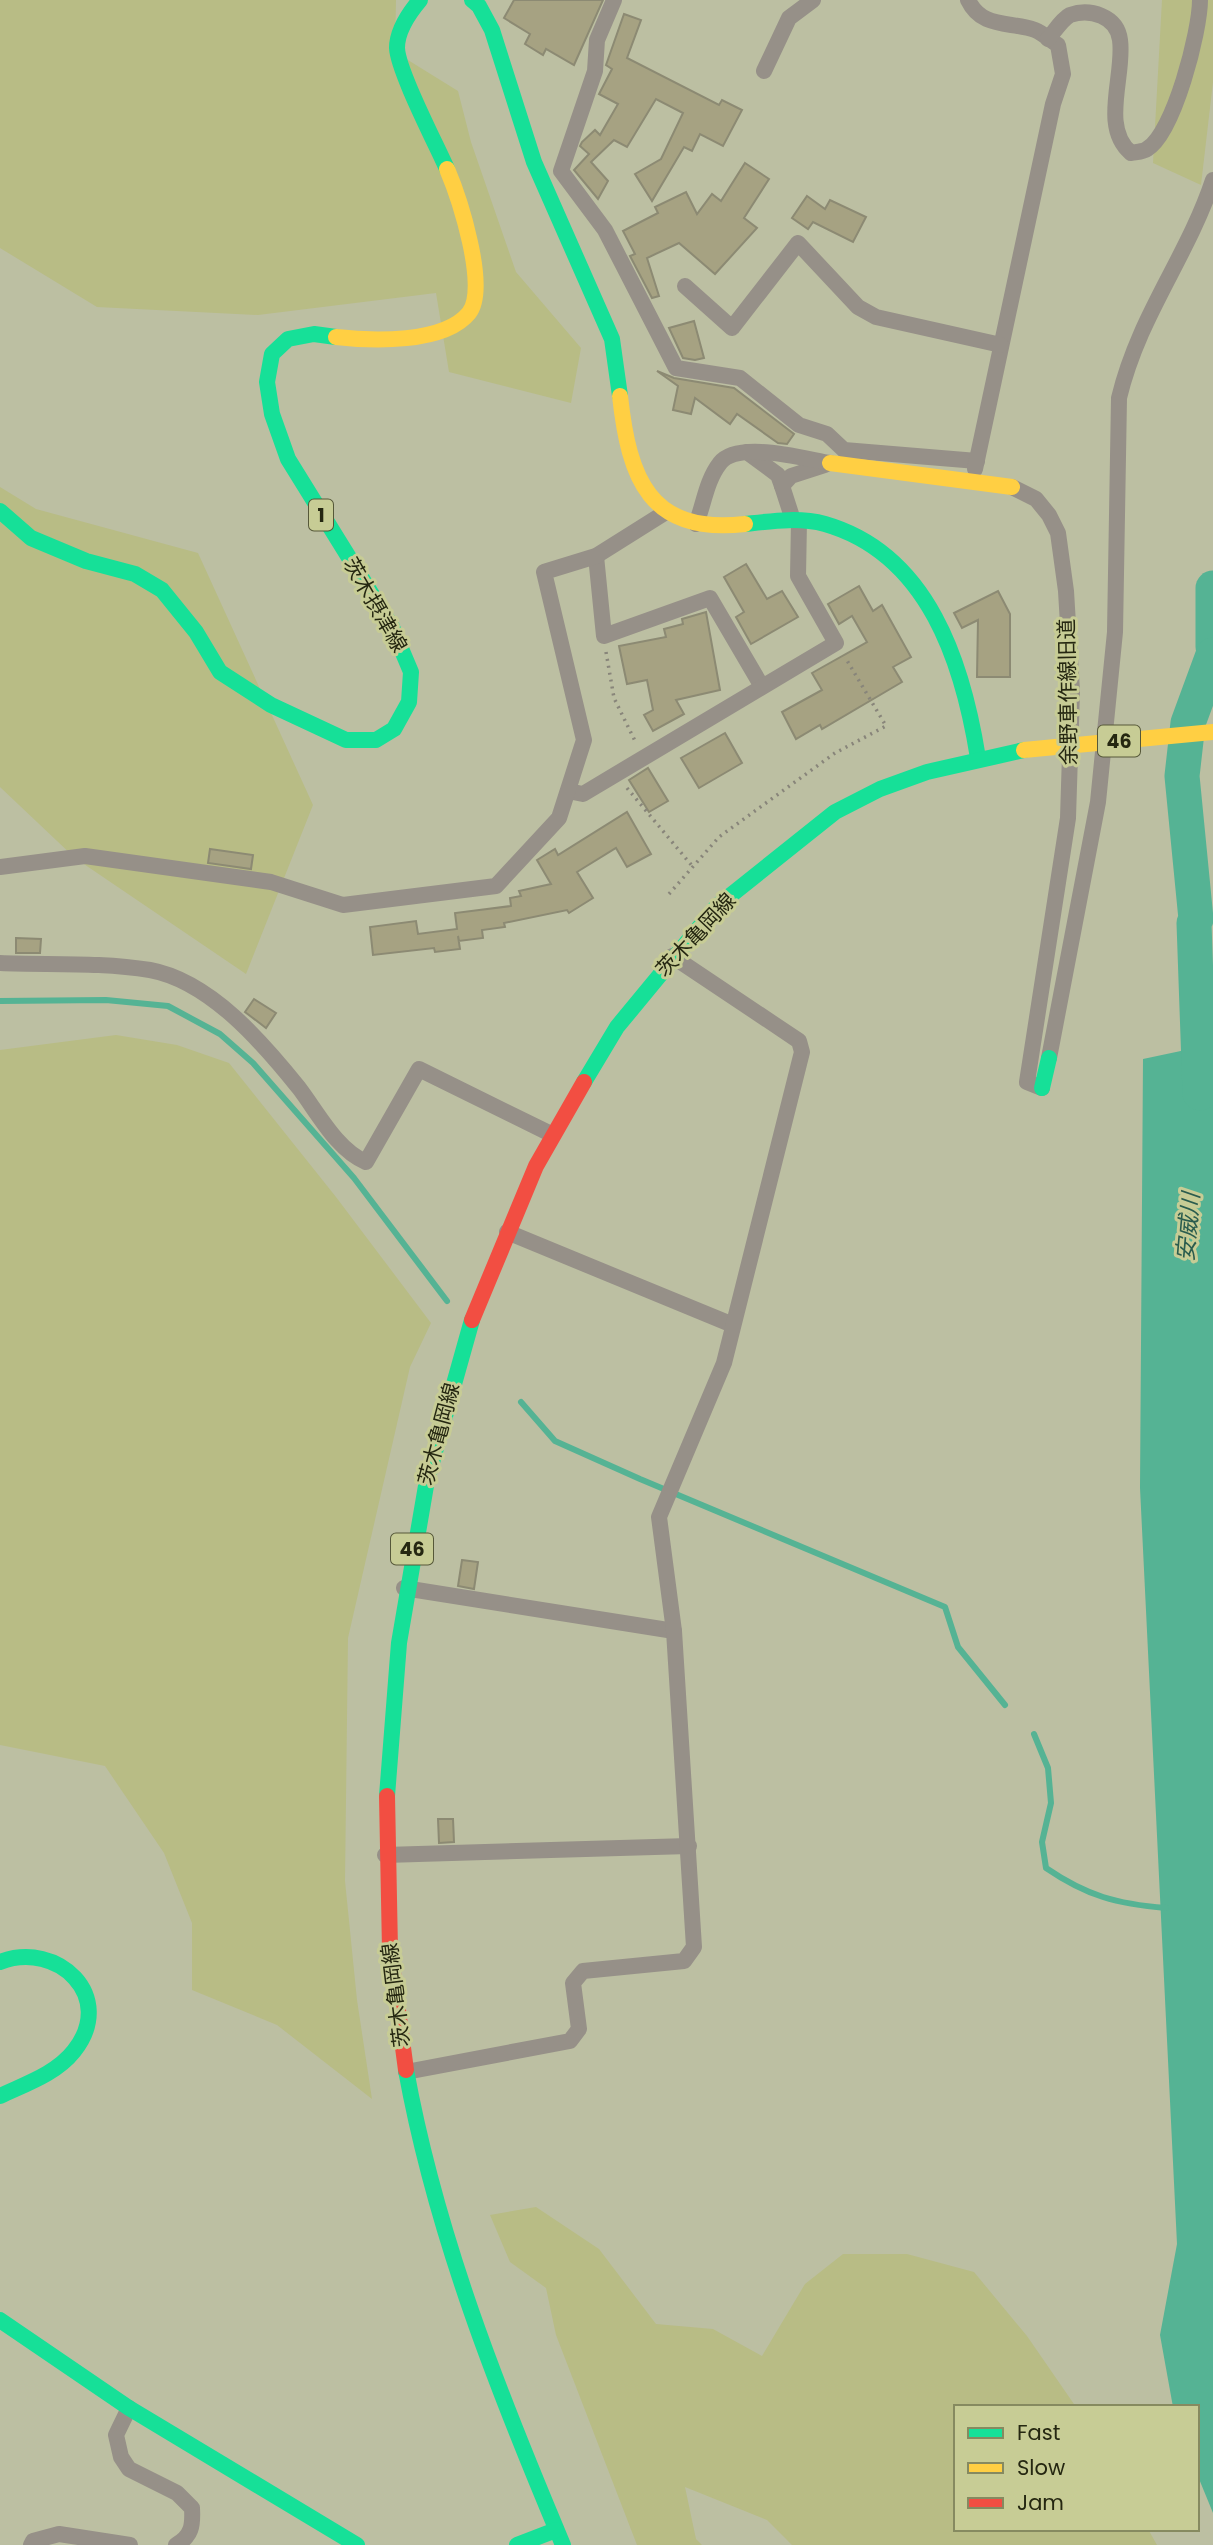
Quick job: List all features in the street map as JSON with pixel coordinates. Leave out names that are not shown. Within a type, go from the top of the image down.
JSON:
[{"type":"main road","name":"茨木摂津線","points":[[0,511],[32,538],[86,561],[135,574],[162,590],[196,632],[220,672],[271,705],[346,740],[376,740],[394,729],[409,702],[411,672],[392,628],[288,459],[272,414],[267,382],[272,354],[288,338],[314,334],[368,340],[409,338],[455,325],[470,312],[477,292],[468,238],[454,187],[412,91],[397,48],[406,17],[420,0]]},
{"type":"main road","points":[[480,3],[521,127],[612,339],[631,465],[645,492],[666,512],[696,524],[745,527],[796,521],[851,532],[890,558],[919,593],[940,625],[958,665],[978,758]]},
{"type":"main road","name":"余野車作線旧道","points":[[830,463],[1012,488]]},
{"type":"main road","name":"茨木亀岡線","points":[[559,2538],[478,2335],[449,2245],[406,2072],[390,1954],[385,1855],[390,1706],[404,1588],[434,1444],[474,1318],[506,1232],[551,1135],[615,1031],[672,956],[779,851],[839,810],[899,781],[978,758],[1024,750],[1213,732]]},
{"type":"main road","points":[[1042,1088],[1049,1058]]},
{"type":"main road","points":[[0,1962],[22,1955],[56,1962],[77,1976],[88,2002],[88,2029],[74,2052],[52,2070],[0,2096]]},
{"type":"main road","points":[[0,2320],[129,2409],[356,2545]]},
{"type":"main road","points":[[517,2545],[559,2538]]},
{"type":"street","points":[[614,0],[597,40],[595,71],[561,171],[605,230],[676,368],[740,378],[799,425],[827,433],[844,450],[977,461]]},
{"type":"street","points":[[764,71],[789,18],[813,0]]},
{"type":"street","points":[[968,0],[974,12],[998,25],[1036,30],[1058,45],[1063,74],[1053,104],[972,481]]},
{"type":"street","points":[[1048,39],[1068,16],[1092,11],[1111,21],[1120,38],[1115,129],[1119,144],[1131,153],[1147,149],[1162,131],[1193,56],[1200,0]]},
{"type":"street","points":[[1049,1058],[1100,789],[1115,632],[1119,398],[1128,361],[1147,314],[1202,212],[1213,180]]},
{"type":"street","points":[[685,286],[732,328],[799,243],[858,307],[876,317],[1001,345]]},
{"type":"street","points":[[568,791],[583,793],[761,685],[836,643],[798,576],[796,521],[778,475],[747,452],[735,453],[721,462],[711,478],[696,524]]},
{"type":"street","name":"余野車作線旧道","points":[[747,452],[830,463]]},
{"type":"street","name":"余野車作線旧道","points":[[782,486],[790,476],[830,463]]},
{"type":"street","name":"余野車作線旧道","points":[[1012,488],[1036,499],[1049,515],[1058,533],[1066,591],[1072,691],[1068,818],[1027,1082],[1042,1088]]},
{"type":"street","points":[[0,867],[85,856],[271,882],[343,905],[496,886],[559,818],[584,740],[544,572],[596,556],[666,512]]},
{"type":"street","points":[[596,556],[604,636],[710,598],[761,685]]},
{"type":"street","points":[[406,2072],[570,2041],[579,2029],[573,1983],[583,1970],[684,1961],[694,1947],[674,1631],[659,1517],[724,1363],[802,1052],[799,1041],[672,956]]},
{"type":"street","points":[[0,964],[103,966],[153,971],[188,986],[230,1011],[296,1085],[350,1155],[366,1162],[419,1069],[551,1135]]},
{"type":"street","points":[[506,1232],[733,1325]]},
{"type":"street","points":[[404,1588],[674,1631]]},
{"type":"street","points":[[385,1855],[689,1846]]},
{"type":"street","points":[[129,2409],[116,2435],[121,2457],[129,2469],[177,2493],[192,2508],[193,2527],[183,2541],[176,2545]]},
{"type":"street","points":[[31,2545],[33,2541],[59,2534],[130,2545]]},
{"type":"path","points":[[604,636],[614,698],[643,757]]},
{"type":"path","points":[[669,894],[719,837],[835,752],[887,726],[836,643]]},
{"type":"path","points":[[615,774],[693,867]]},
{"type":"shaded area","points":[[0,0],[396,0],[395,52],[458,91],[471,142],[516,272],[581,348],[571,403],[449,372],[436,293],[258,315],[97,307],[0,248]]},
{"type":"shaded area","points":[[1162,0],[1213,0],[1213,82],[1201,185],[1153,163]]},
{"type":"shaded area","points":[[0,487],[36,509],[198,553],[313,805],[246,974],[75,858],[0,787]]},
{"type":"shaded area","points":[[116,1035],[177,1045],[229,1063],[336,1197],[431,1323],[410,1367],[348,1638],[345,1881],[357,2000],[372,2099],[277,2025],[192,1990],[192,1923],[164,1853],[105,1766],[0,1745],[0,1050]]},
{"type":"shaded area","points":[[536,2207],[599,2249],[656,2324],[713,2329],[762,2356],[805,2284],[843,2254],[907,2254],[974,2272],[1027,2336],[1075,2405],[954,2405],[954,2531],[1149,2531],[1157,2545],[792,2545],[767,2520],[685,2487],[696,2539],[702,2545],[637,2545],[556,2335],[546,2288],[510,2262],[490,2215]]},
{"type":"water","points":[[1209,1045],[1213,1081],[1213,2513],[1199,2479],[1199,2405],[1173,2405],[1160,2335],[1177,2244],[1140,1488],[1143,1059]]},
{"type":"building","points":[[514,0],[603,0],[574,65],[546,49],[543,55],[525,44],[530,34],[504,18]]},
{"type":"building","points":[[624,14],[641,20],[627,58],[719,105],[722,100],[742,110],[723,146],[700,134],[692,151],[684,147],[652,201],[635,174],[661,159],[683,113],[656,99],[627,147],[614,140],[591,162],[608,181],[598,199],[574,170],[589,154],[580,146],[582,142],[595,130],[600,135],[618,104],[599,94],[612,69],[606,65]]},
{"type":"building","points":[[745,163],[769,179],[744,218],[757,228],[715,274],[679,243],[647,258],[659,296],[652,298],[630,256],[635,254],[623,231],[658,213],[655,207],[686,192],[697,214],[712,194],[721,201]]},
{"type":"building","points":[[807,196],[825,209],[830,200],[866,217],[853,242],[813,222],[808,229],[792,218]]},
{"type":"building","points":[[694,321],[704,358],[695,360],[683,358],[669,328]]},
{"type":"building","points":[[657,371],[674,378],[734,388],[794,434],[787,444],[778,443],[737,414],[730,424],[695,398],[691,414],[673,410],[678,386]]},
{"type":"building","points":[[746,564],[767,599],[782,591],[798,617],[751,644],[736,617],[744,612],[724,577]]},
{"type":"building","points":[[859,586],[873,611],[882,605],[911,657],[893,667],[902,682],[822,729],[820,725],[796,739],[782,712],[822,690],[812,673],[867,642],[852,616],[839,624],[828,604]]},
{"type":"building","points":[[998,591],[1010,614],[1010,677],[977,677],[978,620],[962,628],[954,613]]},
{"type":"building","points":[[706,612],[720,690],[676,700],[684,714],[653,731],[644,715],[653,710],[647,680],[627,684],[619,646],[666,637],[664,629],[683,624],[682,619]]},
{"type":"building","points":[[725,733],[742,763],[699,788],[681,758]]},
{"type":"building","points":[[648,768],[668,801],[649,812],[629,780]]},
{"type":"building","points":[[627,812],[651,854],[627,867],[616,848],[577,872],[593,898],[569,913],[567,910],[504,923],[505,927],[482,930],[483,938],[459,941],[458,936],[460,949],[435,952],[434,948],[373,955],[370,927],[416,921],[418,934],[457,929],[455,913],[511,906],[510,898],[521,896],[519,891],[551,884],[537,860],[555,849],[558,855]]},
{"type":"building","points":[[210,849],[253,855],[251,869],[208,863]]},
{"type":"building","points":[[16,938],[41,939],[40,953],[16,953]]},
{"type":"building","points":[[254,999],[276,1013],[266,1028],[245,1012]]},
{"type":"building","points":[[462,1560],[478,1562],[474,1589],[458,1586]]},
{"type":"building","points":[[438,1819],[453,1819],[454,1842],[439,1843]]},
{"type":"waterway","name":"安威川","points":[[1213,588],[1213,647]]},
{"type":"waterway","name":"安威川","points":[[1200,1093],[1196,919],[1182,776],[1188,723],[1213,655]]},
{"type":"waterway","points":[[0,1001],[106,1000],[168,1006],[220,1034],[253,1063],[354,1178],[447,1301]]},
{"type":"waterway","points":[[521,1402],[555,1441],[945,1607],[958,1647],[1005,1705]]},
{"type":"waterway","points":[[1034,1734],[1048,1768],[1051,1803],[1042,1842],[1046,1868],[1061,1878],[1103,1897],[1166,1908]]},
{"type":"traffic: fast","points":[[420,0],[401,28],[397,48],[410,90],[447,169]]},
{"type":"traffic: fast","points":[[472,0],[479,6],[492,30],[534,162],[612,339],[620,396]]},
{"type":"traffic: fast","points":[[0,511],[31,538],[86,561],[135,574],[162,590],[196,632],[220,672],[271,705],[346,740],[376,740],[394,729],[409,702],[411,672],[392,627],[288,459],[272,414],[267,382],[272,354],[288,339],[314,334],[336,337]]},
{"type":"traffic: fast","points":[[745,524],[795,520],[825,524],[861,539],[891,560],[915,586],[935,617],[950,651],[962,686],[978,758]]},
{"type":"traffic: fast","points":[[584,1082],[617,1027],[716,907],[835,812],[880,789],[927,772],[1024,750]]},
{"type":"traffic: fast","points":[[1042,1088],[1049,1058]]},
{"type":"traffic: fast","points":[[387,1796],[399,1643],[427,1480],[472,1320]]},
{"type":"traffic: fast","points":[[0,1962],[22,1957],[42,1959],[60,1966],[75,1978],[85,1993],[89,2011],[86,2031],[67,2059],[40,2078],[0,2096]]},
{"type":"traffic: fast","points":[[406,2070],[434,2192],[471,2312],[563,2545]]},
{"type":"traffic: fast","points":[[0,2320],[129,2408],[357,2545]]},
{"type":"traffic: fast","points":[[517,2545],[556,2530]]},
{"type":"traffic: slow","points":[[336,337],[387,339],[425,335],[458,323],[469,313],[476,284],[474,264],[465,220],[447,169]]},
{"type":"traffic: slow","points":[[620,396],[630,452],[638,475],[650,495],[666,510],[686,520],[712,525],[745,524]]},
{"type":"traffic: slow","points":[[830,463],[1012,487]]},
{"type":"traffic: slow","points":[[1024,750],[1213,732]]},
{"type":"traffic: jam","points":[[472,1320],[536,1166],[584,1082]]},
{"type":"traffic: jam","points":[[387,1796],[390,1950],[406,2070]]}]
